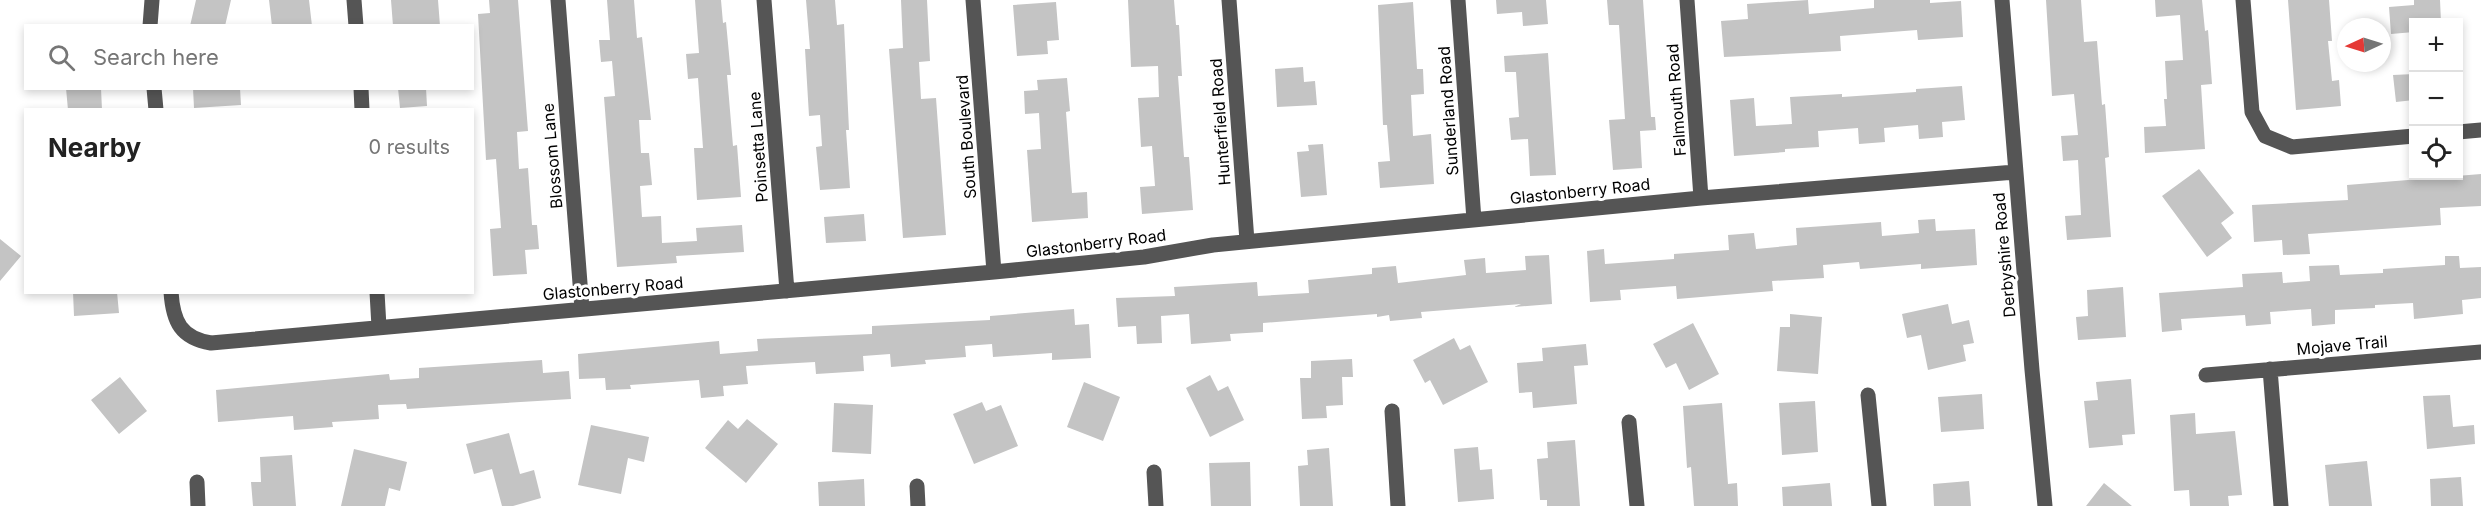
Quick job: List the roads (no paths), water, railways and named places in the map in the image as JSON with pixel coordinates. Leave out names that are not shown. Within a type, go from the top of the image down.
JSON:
[{"type":"street","points":[[150,24],[152,0]]},
{"type":"street","points":[[354,0],[356,24]]},
{"type":"street","name":"Blossom Lane","points":[[558,0],[582,309]]},
{"type":"street","name":"Poinsetta Lane","points":[[764,0],[787,291]]},
{"type":"street","name":"South Boulevard","points":[[973,0],[994,272]]},
{"type":"street","name":"Hunterfield Road","points":[[1229,0],[1247,242]]},
{"type":"street","name":"Sunderland Road","points":[[1458,0],[1474,220]]},
{"type":"street","name":"Falmouth Road","points":[[1687,0],[1701,198]]},
{"type":"street","name":"Derbyshire Road","points":[[2002,0],[2045,506]]},
{"type":"street","points":[[2243,0],[2252,112],[2265,136],[2292,147],[2409,136]]},
{"type":"street","points":[[154,90],[156,108]]},
{"type":"street","points":[[361,90],[362,108]]},
{"type":"street","points":[[2463,132],[2481,130]]},
{"type":"street","name":"Glastonberry Road","points":[[171,294],[175,320],[184,332],[195,340],[211,343],[994,272],[1144,257],[1213,245],[1701,198],[2015,172]]},
{"type":"street","points":[[377,294],[379,327]]},
{"type":"street","name":"Mojave Trail","points":[[2206,375],[2481,352]]},
{"type":"street","points":[[2270,369],[2281,506]]},
{"type":"street","points":[[1868,395],[1879,506]]},
{"type":"street","points":[[1392,411],[1398,506]]},
{"type":"street","points":[[1629,422],[1637,506]]},
{"type":"street","points":[[1154,472],[1156,506]]},
{"type":"street","points":[[197,482],[198,506]]},
{"type":"street","points":[[917,486],[918,506]]}]
